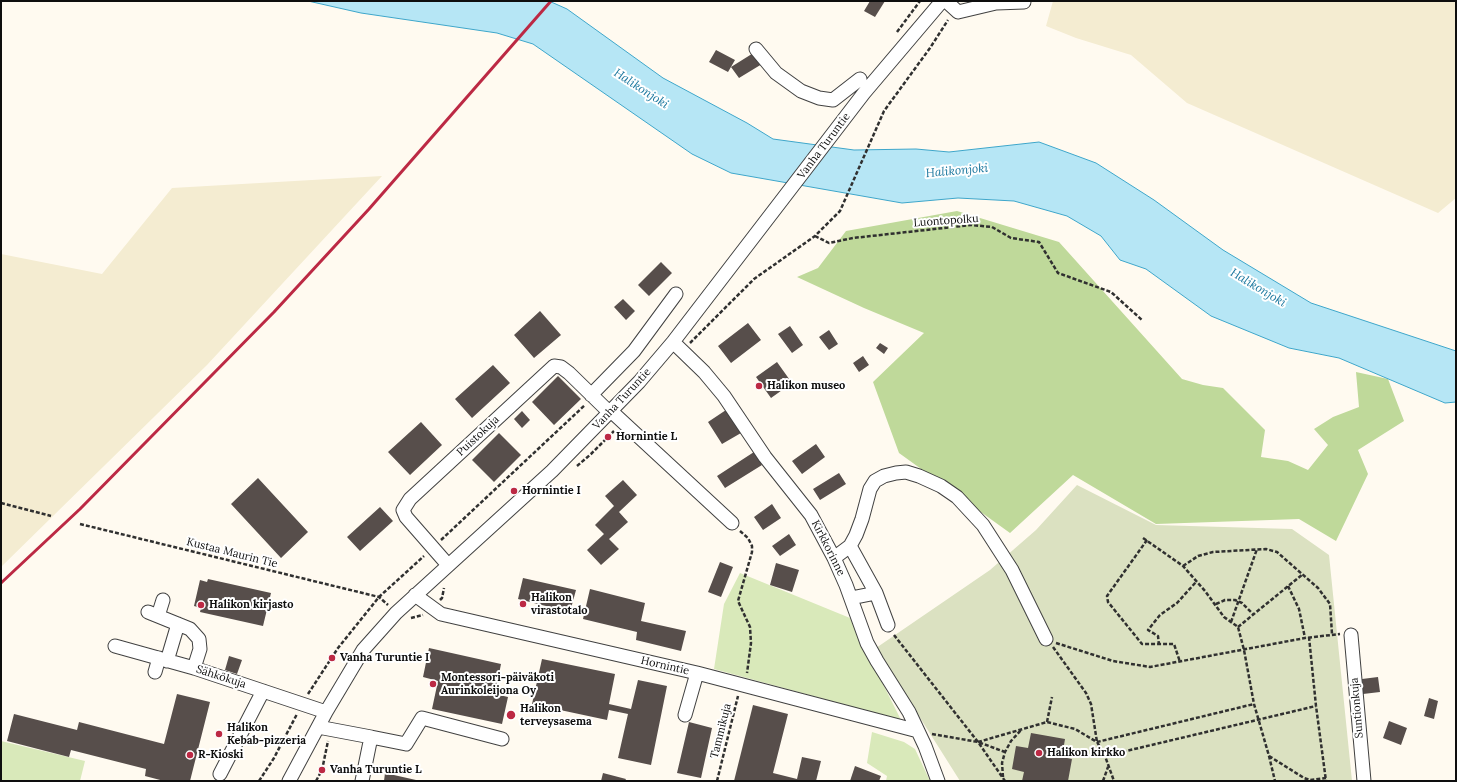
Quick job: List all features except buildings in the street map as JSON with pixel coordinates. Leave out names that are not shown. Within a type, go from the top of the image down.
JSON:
[{"type":"street","name":"Vanha Turuntie","points":[[289,781],[326,712],[363,650],[396,613],[552,471],[639,382],[678,347],[753,239],[864,94],[942,1]]},
{"type":"street","points":[[946,1],[958,12],[996,2],[1024,2]]},
{"type":"street","points":[[756,49],[776,73],[801,91],[819,98],[833,100],[860,79]]},
{"type":"street","points":[[592,396],[634,351],[676,294]]},
{"type":"street","name":"Kirkkorinne","points":[[678,347],[704,372],[724,396],[765,457],[811,515],[834,558],[851,598],[867,643],[923,732],[938,781]]},
{"type":"street","name":"Puistokuja","points":[[448,565],[406,517],[403,510],[410,499],[554,366],[561,367],[592,396],[621,420],[732,523]]},
{"type":"street","points":[[834,558],[850,546],[859,528],[870,489],[875,481],[884,476],[901,472],[927,479],[956,497],[983,525],[1012,570],[1046,639]]},
{"type":"street","points":[[850,546],[876,593],[888,626]]},
{"type":"street","points":[[851,598],[876,593]]},
{"type":"street","name":"Hornintie","points":[[415,595],[442,614],[697,673],[923,732]]},
{"type":"street","points":[[163,600],[153,614],[190,629],[199,639],[200,649],[194,668]]},
{"type":"street","points":[[155,672],[163,660],[178,624]]},
{"type":"street","name":"Suntionkuja","points":[[1351,635],[1364,781]]},
{"type":"street","name":"Sähkökuja","points":[[115,646],[194,668],[326,712]]},
{"type":"street","points":[[685,715],[697,673]]},
{"type":"street","points":[[220,774],[263,691]]},
{"type":"street","points":[[318,727],[406,744],[422,718],[502,739]]},
{"type":"street","points":[[362,781],[371,737]]},
{"type":"path","points":[[678,347],[754,279],[815,236],[840,211],[884,111],[950,18],[958,12]]},
{"type":"path","name":"Luontopolku","points":[[815,236],[828,243],[853,238],[971,225],[992,227],[1011,238],[1039,242],[1058,273],[1111,292],[1142,320]]},
{"type":"path","points":[[259,781],[274,758],[302,704],[338,648],[379,597],[433,548],[592,396]]},
{"type":"path","points":[[574,468],[592,454],[615,430],[621,420]]},
{"type":"path","points":[[1,504],[52,516]]},
{"type":"path","name":"Tammikuja","points":[[717,781],[741,685],[748,669],[751,643],[750,627],[738,601],[752,552],[752,546],[748,538],[732,523]]},
{"type":"path","name":"Kustaa Maurin Tie","points":[[80,524],[379,597]]},
{"type":"path","points":[[1143,538],[1183,566],[1214,602],[1224,617],[1238,627],[1254,704],[1270,756],[1275,781]]},
{"type":"path","points":[[1147,540],[1107,596],[1107,599],[1113,609],[1140,642],[1145,646],[1174,644],[1180,662]]},
{"type":"path","points":[[1183,566],[1202,555],[1257,549],[1266,549],[1276,552],[1318,588],[1330,604],[1332,634]]},
{"type":"path","points":[[1231,622],[1257,549]]},
{"type":"path","points":[[1238,627],[1303,574]]},
{"type":"path","points":[[405,620],[414,617],[421,617],[442,598],[443,590],[447,582]]},
{"type":"path","points":[[1159,645],[1158,636],[1148,630],[1160,615],[1177,603],[1196,582]]},
{"type":"path","points":[[1288,586],[1299,609],[1305,638]]},
{"type":"path","points":[[1216,604],[1225,600],[1239,601],[1253,614]]},
{"type":"path","points":[[888,626],[978,742],[1004,780]]},
{"type":"path","points":[[1046,639],[1067,647],[1126,664],[1150,667],[1309,637],[1332,634],[1351,635]]},
{"type":"path","points":[[1270,756],[1304,778],[1326,780],[1309,637]]},
{"type":"path","points":[[1046,639],[1080,682],[1086,693],[1090,704],[1097,742],[1105,756],[1114,781]]},
{"type":"path","points":[[1048,722],[1052,697]]},
{"type":"path","points":[[978,742],[1048,722],[1075,729],[1097,742],[1254,704]]},
{"type":"path","points":[[1105,756],[1316,706]]},
{"type":"path","points":[[1004,780],[1002,763],[1005,752],[1011,741],[1021,729]]},
{"type":"path","points":[[316,781],[322,770],[328,737],[331,730]]},
{"type":"path","points":[[923,732],[978,742],[1005,752]]},
{"type":"path","points":[[1103,781],[1109,767]]},
{"type":"shaded area","points":[[1053,1],[1456,1],[1456,198],[1438,213],[1187,103],[1131,55],[1076,38],[1046,26]]},
{"type":"shaded area","points":[[382,176],[207,365],[1,567],[1,254],[102,274],[172,188]]},
{"type":"green space","points":[[957,211],[1059,242],[1182,379],[1203,385],[1223,388],[1265,430],[1261,457],[1288,461],[1308,470],[1328,445],[1314,429],[1333,417],[1359,407],[1356,372],[1388,379],[1404,421],[1358,450],[1368,474],[1336,541],[1299,519],[1156,524],[1073,475],[1010,533],[899,453],[873,382],[924,333],[864,308],[797,277],[818,268],[846,231]]},
{"type":"green space","points":[[1077,485],[1156,525],[1292,529],[1329,555],[1352,781],[960,781],[876,648],[990,570],[1036,530]]},
{"type":"green space","points":[[740,573],[850,618],[901,720],[714,669],[724,604]]},
{"type":"green space","points":[[872,732],[904,742],[915,749],[930,781],[886,781],[887,776],[867,763]]},
{"type":"green space","points":[[1,741],[85,761],[80,781],[1,781]]},
{"type":"water","name":"Halikonjoki","points":[[308,1],[549,1],[567,9],[663,78],[747,123],[773,139],[854,150],[916,149],[949,152],[1039,142],[1096,163],[1154,200],[1223,250],[1311,303],[1456,351],[1456,402],[1445,403],[1339,358],[1289,348],[1211,316],[1146,269],[1120,260],[1101,236],[1067,216],[1014,201],[958,198],[902,203],[731,173],[692,154],[533,44],[497,33],[361,13]]},
{"type":"railway","points":[[1,583],[80,509],[274,312],[369,209],[551,1]]},
{"type":"place","name":"Halikon museo","points":[[759,386]]},
{"type":"place","name":"Hornintie L","points":[[608,437]]},
{"type":"place","name":"Hornintie I","points":[[514,491]]},
{"type":"place","name":"Halikon virastotalo","points":[[523,604]]},
{"type":"place","name":"Halikon kirjasto","points":[[201,605]]},
{"type":"place","name":"Vanha Turuntie I","points":[[332,658]]},
{"type":"place","name":"Montessori-päiväkoti Aurinkoleijona Oy","points":[[433,684]]},
{"type":"place","name":"Halikon terveysasema","points":[[511,715]]},
{"type":"place","name":"Halikon Kebab-pizzeria","points":[[219,734]]},
{"type":"place","name":"Halikon kirkko","points":[[1039,753]]},
{"type":"place","name":"R-Kioski","points":[[190,755]]},
{"type":"place","name":"Vanha Turuntie L","points":[[322,770]]}]
